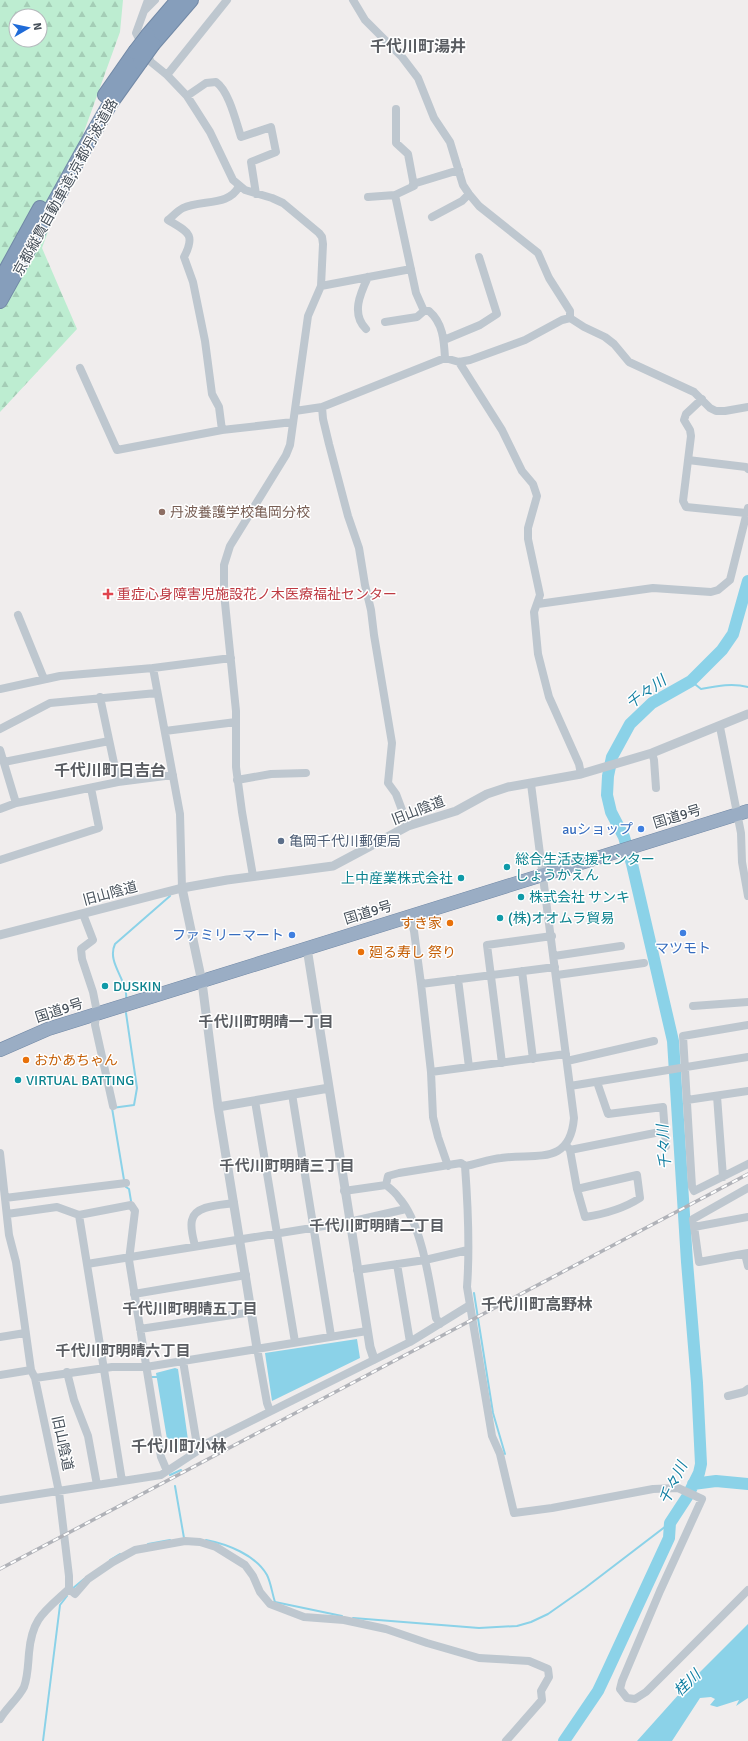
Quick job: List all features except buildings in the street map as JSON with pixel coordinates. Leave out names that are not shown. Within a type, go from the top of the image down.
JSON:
[{"type":"highway","name":"京都縦貫自動車道;京都丹波道路","points":[[0,281],[75,144],[103,99],[137,57],[178,0]]},
{"type":"highway","name":"京都縦貫自動車道;京都丹波道路","points":[[150,39],[191,0]]},
{"type":"highway","name":"京都縦貫自動車道;京都丹波道路","points":[[0,301],[137,57]]},
{"type":"highway","name":"国道9号","points":[[0,1050],[48,1029],[742,813]]},
{"type":"street","points":[[148,0],[136,33],[151,62],[167,75],[187,96],[210,132],[233,180],[245,190],[282,203],[322,237],[324,251],[321,286],[308,316],[290,445],[286,456],[225,555],[224,593],[236,722],[237,780],[254,876]]},
{"type":"street","points":[[143,12],[155,0]]},
{"type":"street","points":[[167,75],[227,0]]},
{"type":"street","points":[[353,0],[365,20],[402,57],[418,78],[434,118],[450,142],[463,185],[469,194],[478,206],[538,253],[549,278],[570,311],[570,318]]},
{"type":"street","points":[[187,96],[206,83],[216,82],[220,85],[229,103],[240,137],[271,127],[276,152],[251,162],[256,194]]},
{"type":"street","points":[[368,197],[395,195],[411,189],[413,184],[408,154],[396,143],[396,109]]},
{"type":"street","points":[[413,184],[459,170]]},
{"type":"street","points":[[222,430],[219,407],[212,394],[205,342],[193,282],[184,257],[190,244],[190,237],[186,231],[168,220],[182,208],[222,200],[235,194],[239,186]]},
{"type":"street","points":[[432,217],[462,201],[469,194]]},
{"type":"street","points":[[395,195],[416,293],[424,310],[429,311],[438,320],[444,340],[445,358]]},
{"type":"street","points":[[444,340],[480,325],[497,314],[479,257]]},
{"type":"street","points":[[321,286],[411,269]]},
{"type":"street","points":[[366,329],[362,325],[357,311],[359,295],[368,277]]},
{"type":"street","points":[[385,322],[417,317],[424,310]]},
{"type":"street","points":[[295,411],[322,407],[445,358],[459,362],[470,360],[525,340],[562,320],[570,318],[584,327],[605,337],[614,344],[629,362],[688,388],[702,399],[710,408],[716,411],[748,407]]},
{"type":"street","points":[[459,362],[502,430],[522,471],[533,484],[537,496],[528,528],[528,539],[540,595],[534,612],[543,680],[581,774]]},
{"type":"street","points":[[80,368],[117,450],[222,430],[293,422]]},
{"type":"street","points":[[538,604],[653,588],[711,592],[718,590],[730,580],[747,511],[686,507],[683,501],[690,430],[684,420],[686,414],[702,399]]},
{"type":"street","points":[[322,407],[323,419],[348,516],[359,548],[365,585],[372,610],[374,635],[392,743],[388,783],[396,794],[408,826]]},
{"type":"street","points":[[688,460],[748,468]]},
{"type":"street","points":[[18,615],[44,679]]},
{"type":"street","points":[[0,689],[44,679],[153,668],[231,658]]},
{"type":"street","points":[[153,668],[180,814],[182,888],[202,982],[218,1107],[257,1348],[270,1411]]},
{"type":"street","points":[[0,729],[50,703],[100,697],[157,693]]},
{"type":"street","points":[[100,697],[118,782]]},
{"type":"street","name":"旧山陰道","points":[[0,935],[182,888],[254,876],[333,866],[408,826],[456,811],[487,794],[508,787],[581,774],[652,753],[720,727],[748,714]]},
{"type":"street","points":[[165,731],[236,722]]},
{"type":"street","points":[[720,727],[742,813],[742,862],[748,896]]},
{"type":"street","points":[[4,762],[109,741]]},
{"type":"street","points":[[0,750],[16,803]]},
{"type":"street","points":[[652,753],[656,788]]},
{"type":"street","points":[[237,780],[271,774],[306,773]]},
{"type":"street","points":[[0,810],[16,803],[118,782],[173,774]]},
{"type":"street","points":[[531,784],[552,936],[574,1118],[573,1131],[568,1147],[577,1188],[585,1218],[600,1215],[627,1206],[640,1198],[637,1175],[577,1188]]},
{"type":"street","points":[[0,860],[99,828],[91,788]]},
{"type":"street","points":[[83,914],[93,940],[81,949],[82,959],[93,992],[95,1025],[113,1106]]},
{"type":"street","points":[[410,916],[414,931],[421,984],[431,1072],[433,1117],[438,1138],[448,1166]]},
{"type":"street","points":[[502,1063],[487,946],[552,936]]},
{"type":"street","points":[[554,956],[621,946]]},
{"type":"street","points":[[307,948],[349,1222],[367,1331],[374,1359]]},
{"type":"street","points":[[421,984],[522,971],[556,971],[644,963]]},
{"type":"street","points":[[522,971],[533,1059]]},
{"type":"street","points":[[458,979],[469,1067]]},
{"type":"street","points":[[693,1006],[748,1002]]},
{"type":"street","points":[[748,1025],[683,1036],[683,1067],[687,1100],[692,1187],[694,1191],[748,1164]]},
{"type":"street","points":[[431,1072],[533,1059],[566,1058],[654,1041]]},
{"type":"street","points":[[570,1086],[660,1070],[748,1057]]},
{"type":"street","points":[[597,1082],[608,1114],[663,1107],[666,1146]]},
{"type":"street","points":[[218,1107],[329,1088]]},
{"type":"street","points":[[687,1100],[748,1091]]},
{"type":"street","points":[[292,1094],[331,1336]]},
{"type":"street","points":[[717,1096],[723,1177]]},
{"type":"street","points":[[255,1100],[295,1342]]},
{"type":"street","points":[[386,1185],[388,1176],[399,1173],[461,1163],[464,1166],[500,1158],[523,1157],[556,1152],[568,1147],[665,1131]]},
{"type":"street","name":"旧山陰道","points":[[0,1153],[3,1201],[7,1214],[9,1234],[16,1262],[31,1370],[35,1378],[59,1492],[69,1576],[69,1589]]},
{"type":"street","points":[[464,1166],[469,1210],[467,1287],[478,1361],[492,1436],[500,1454],[514,1513],[552,1508],[653,1489],[678,1488],[702,1499],[660,1591],[622,1681],[620,1689],[627,1698],[635,1700],[646,1692],[748,1590]]},
{"type":"street","points":[[3,1201],[126,1183]]},
{"type":"street","points":[[344,1191],[386,1185]]},
{"type":"street","points":[[386,1185],[400,1199],[406,1209],[425,1260],[436,1318],[440,1324]]},
{"type":"street","points":[[748,1188],[693,1219],[699,1262],[747,1254],[748,1266]]},
{"type":"street","points":[[195,1246],[191,1224],[192,1218],[196,1213],[205,1208],[234,1203]]},
{"type":"street","points":[[7,1214],[57,1207],[79,1215],[131,1205],[135,1211],[130,1257],[134,1294],[161,1457],[167,1471]]},
{"type":"street","points":[[87,1264],[349,1222],[406,1209]]},
{"type":"street","points":[[79,1215],[122,1481]]},
{"type":"street","points":[[694,1227],[748,1216]]},
{"type":"street","points":[[357,1270],[425,1260],[468,1250]]},
{"type":"street","points":[[397,1264],[410,1342]]},
{"type":"street","points":[[134,1294],[246,1275]]},
{"type":"street","points":[[0,1500],[161,1475],[196,1452],[201,1446],[410,1342],[470,1305]]},
{"type":"street","points":[[140,1329],[252,1312]]},
{"type":"street","points":[[35,1378],[67,1372],[112,1367],[146,1367],[367,1331]]},
{"type":"street","points":[[0,1337],[25,1333]]},
{"type":"street","points":[[183,1361],[196,1438],[201,1446]]},
{"type":"street","points":[[0,1375],[31,1370]]},
{"type":"street","points":[[67,1372],[74,1400],[88,1436],[97,1485]]},
{"type":"street","points":[[728,1396],[744,1392],[748,1388]]},
{"type":"street","points":[[0,1718],[18,1697],[24,1686],[27,1676],[30,1637],[35,1624],[44,1611],[69,1589],[74,1594],[88,1579],[112,1562],[135,1550],[185,1541],[200,1542],[216,1547],[245,1565],[253,1576],[260,1592],[270,1604],[286,1611],[304,1617],[344,1620],[386,1629],[479,1658],[529,1661],[548,1669],[549,1677],[541,1691],[542,1700],[506,1741]]},
{"type":"green space","points":[[0,0],[123,0],[120,32],[42,248],[77,329],[0,412]]},
{"type":"water","points":[[357,1339],[360,1358],[272,1401],[265,1353]]},
{"type":"water","points":[[175,1368],[178,1369],[188,1440],[185,1447],[174,1452],[167,1439],[156,1373]]},
{"type":"water","points":[[748,1624],[748,1698],[736,1706],[739,1700],[717,1707],[710,1705],[715,1699],[711,1697],[700,1698],[672,1741],[637,1741],[689,1683]]},
{"type":"waterway","name":"千々川","points":[[564,1741],[598,1691],[669,1538],[670,1523],[687,1497],[699,1473],[701,1464],[697,1383],[687,1262],[673,1041],[632,864],[624,837],[611,812],[607,795],[608,776],[612,757],[630,724],[652,703],[691,681],[722,650],[733,634],[748,581]]},
{"type":"waterway","points":[[691,681],[701,689],[730,685],[748,687]]},
{"type":"waterway","points":[[126,1000],[124,986],[113,958],[115,944],[170,896]]},
{"type":"waterway","points":[[124,1180],[112,1108],[134,1105],[137,1088],[126,1013]]},
{"type":"waterway","points":[[126,1187],[129,1189],[131,1201]]},
{"type":"waterway","points":[[474,1293],[493,1413],[505,1454]]},
{"type":"waterway","points":[[151,1377],[159,1377]]},
{"type":"waterway","points":[[170,1475],[181,1470]]},
{"type":"waterway","points":[[693,1484],[716,1481],[748,1484]]},
{"type":"waterway","points":[[175,1486],[184,1538]]},
{"type":"waterway","points":[[353,1618],[479,1628],[517,1626],[531,1622],[548,1614],[585,1588],[670,1523]]},
{"type":"waterway","points":[[148,1544],[170,1540]]},
{"type":"waterway","points":[[206,1540],[223,1544],[248,1556],[256,1562],[262,1568],[270,1581],[275,1602],[342,1616]]},
{"type":"waterway","points":[[110,1560],[120,1554]]},
{"type":"waterway","points":[[72,1589],[84,1579]]},
{"type":"waterway","points":[[43,1741],[60,1605],[67,1596]]},
{"type":"railway","points":[[0,1569],[748,1174]]},
{"type":"place","name":"丹波養護学校亀岡分校","points":[[162,512]]},
{"type":"place","name":"重症心身障害児施設花ノ木医療福祉センター","points":[[108,594]]},
{"type":"place","name":"auショップ","points":[[641,829]]},
{"type":"place","name":"亀岡千代川郵便局","points":[[281,841]]},
{"type":"place","name":"総合生活支援センター しょうかえん","points":[[507,867]]},
{"type":"place","name":"上中産業株式会社","points":[[461,878]]},
{"type":"place","name":"株式会社 サンキ","points":[[521,897]]},
{"type":"place","name":"(株)オオムラ貿易","points":[[500,918]]},
{"type":"place","name":"すき家","points":[[450,923]]},
{"type":"place","name":"マツモト","points":[[683,933]]},
{"type":"place","name":"ファミリーマート","points":[[292,935]]},
{"type":"place","name":"廻る寿し 祭り","points":[[361,952]]},
{"type":"place","name":"DUSKIN","points":[[105,986]]},
{"type":"place","name":"おかあちゃん","points":[[26,1060]]},
{"type":"place","name":"VIRTUAL BATTING","points":[[18,1080]]},
{"type":"district","name":"千代川町湯井","points":[[418,46]]},
{"type":"district","name":"千代川町日吉台","points":[[110,770]]},
{"type":"district","name":"千代川町明晴一丁目","points":[[266,1022]]},
{"type":"district","name":"千代川町明晴三丁目","points":[[287,1166]]},
{"type":"district","name":"千代川町明晴二丁目","points":[[377,1226]]},
{"type":"district","name":"千代川町高野林","points":[[537,1304]]},
{"type":"district","name":"千代川町明晴五丁目","points":[[190,1309]]},
{"type":"district","name":"千代川町明晴六丁目","points":[[123,1351]]},
{"type":"district","name":"千代川町小林","points":[[179,1446]]},
{"type":"water label","name":"桂川","points":[[687,1683]]}]
